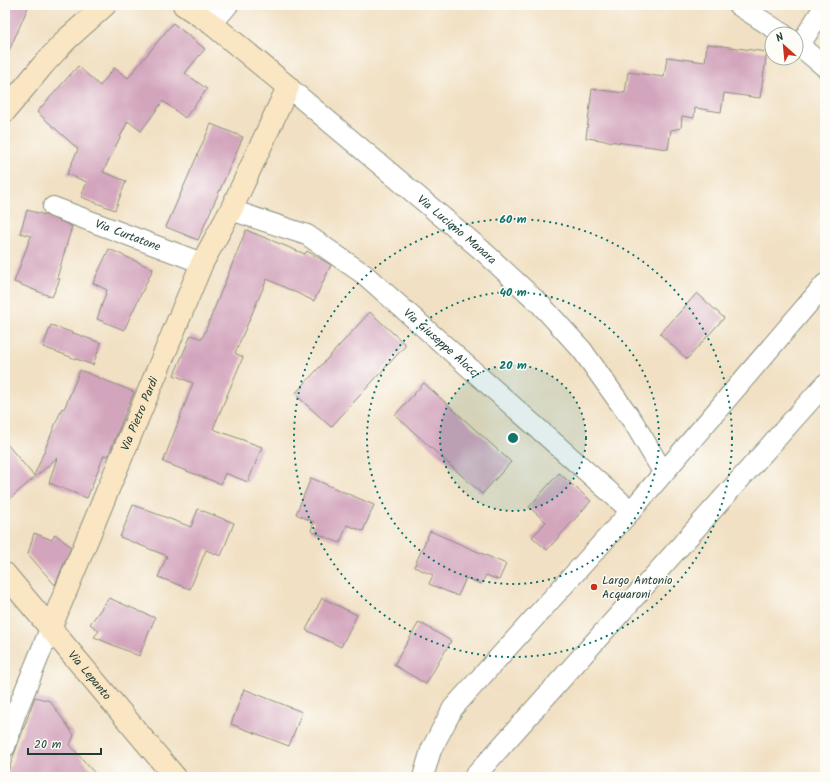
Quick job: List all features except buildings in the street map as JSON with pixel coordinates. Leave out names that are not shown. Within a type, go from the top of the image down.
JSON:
[{"type":"street","points":[[5,111],[66,40],[105,5]]},
{"type":"street","name":"Via Luciano Manara","points":[[184,5],[212,24],[288,87],[484,252],[541,305],[582,350],[634,423],[663,472]]},
{"type":"street","points":[[200,5],[212,24],[228,5]]},
{"type":"street","points":[[738,5],[771,26]]},
{"type":"street","points":[[804,35],[825,5]]},
{"type":"street","points":[[804,49],[825,67]]},
{"type":"street","name":"Via Pietro Pardi","points":[[5,747],[15,715],[50,628],[202,263],[231,210],[288,87]]},
{"type":"street","name":"Via Curtatone","points":[[53,207],[202,263]]},
{"type":"street","name":"Via Giuseppe Alocci","points":[[231,210],[307,235],[364,275],[631,510]]},
{"type":"street","points":[[423,777],[431,750],[453,708],[631,510],[825,284]]},
{"type":"street","points":[[474,777],[825,384]]},
{"type":"street","name":"Via Lepanto","points":[[5,574],[175,777]]},
{"type":"place","name":"Largo Antonio Acquaroni","points":[[594,587]]}]
